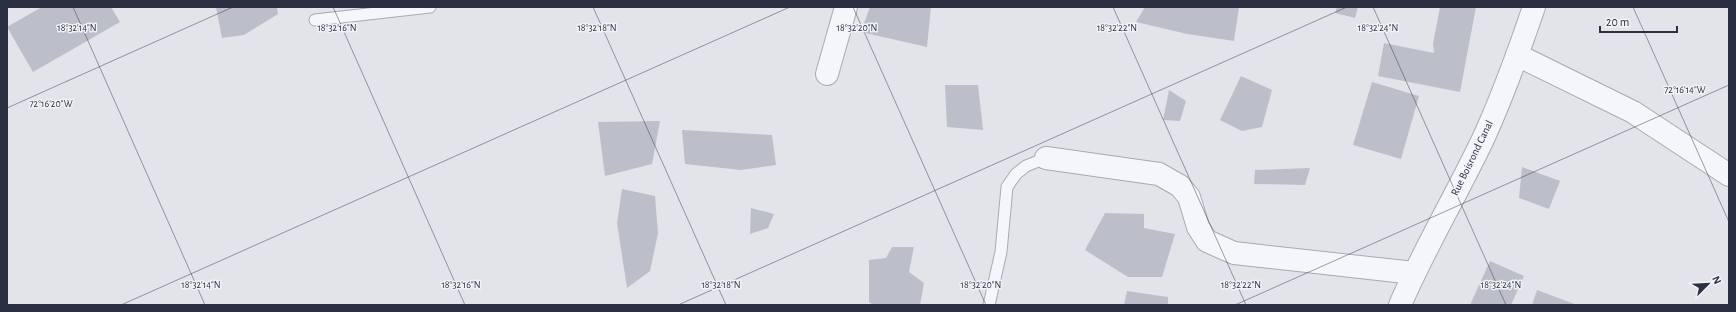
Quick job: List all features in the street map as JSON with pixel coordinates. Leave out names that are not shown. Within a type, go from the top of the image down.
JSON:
[{"type":"street","points":[[827,74],[846,7]]},
{"type":"street","name":"Rue Boisrond Canal","points":[[1400,305],[1414,273],[1484,137],[1517,55],[1534,7]]},
{"type":"street","points":[[1517,55],[1633,112],[1729,175]]},
{"type":"street","points":[[1046,158],[1159,174],[1180,186],[1189,197],[1198,227],[1207,241],[1234,253],[1414,273]]},
{"type":"lane","points":[[315,20],[430,7]]},
{"type":"lane","points":[[989,305],[1001,252],[1007,187],[1016,174],[1026,166],[1046,158]]},
{"type":"building","points":[[42,7],[111,7],[120,22],[33,72],[7,27]]},
{"type":"building","points":[[216,7],[277,7],[278,14],[244,35],[222,38]]},
{"type":"building","points":[[870,7],[931,7],[927,47],[861,32]]},
{"type":"building","points":[[1145,7],[1239,7],[1234,41],[1187,34],[1136,22]]},
{"type":"building","points":[[1337,7],[1358,7],[1355,18],[1335,13]]},
{"type":"building","points":[[1440,7],[1476,7],[1460,92],[1378,76],[1384,43],[1434,53],[1433,44]]},
{"type":"building","points":[[1241,76],[1272,90],[1262,127],[1242,131],[1220,120]]},
{"type":"building","points":[[1372,82],[1419,96],[1401,159],[1353,145]]},
{"type":"building","points":[[945,85],[978,85],[983,130],[947,127]]},
{"type":"building","points":[[1169,90],[1186,101],[1180,121],[1163,120]]},
{"type":"building","points":[[660,121],[652,164],[605,176],[598,122]]},
{"type":"building","points":[[682,130],[772,135],[776,165],[741,170],[685,164]]},
{"type":"building","points":[[1522,167],[1560,181],[1549,209],[1519,198]]},
{"type":"building","points":[[1310,168],[1305,185],[1254,184],[1255,170]]},
{"type":"building","points":[[622,189],[655,196],[658,233],[650,271],[627,288],[617,223]]},
{"type":"building","points":[[751,208],[774,214],[768,228],[750,234]]},
{"type":"building","points":[[1105,213],[1144,214],[1144,228],[1175,234],[1162,277],[1128,277],[1085,250]]},
{"type":"building","points":[[892,247],[914,247],[909,272],[924,283],[920,305],[874,305],[869,302],[869,260],[886,258]]},
{"type":"building","points":[[1490,261],[1524,276],[1511,305],[1470,305]]},
{"type":"building","points":[[1537,290],[1577,305],[1532,305]]},
{"type":"building","points":[[1127,291],[1168,297],[1168,305],[1124,305]]}]
